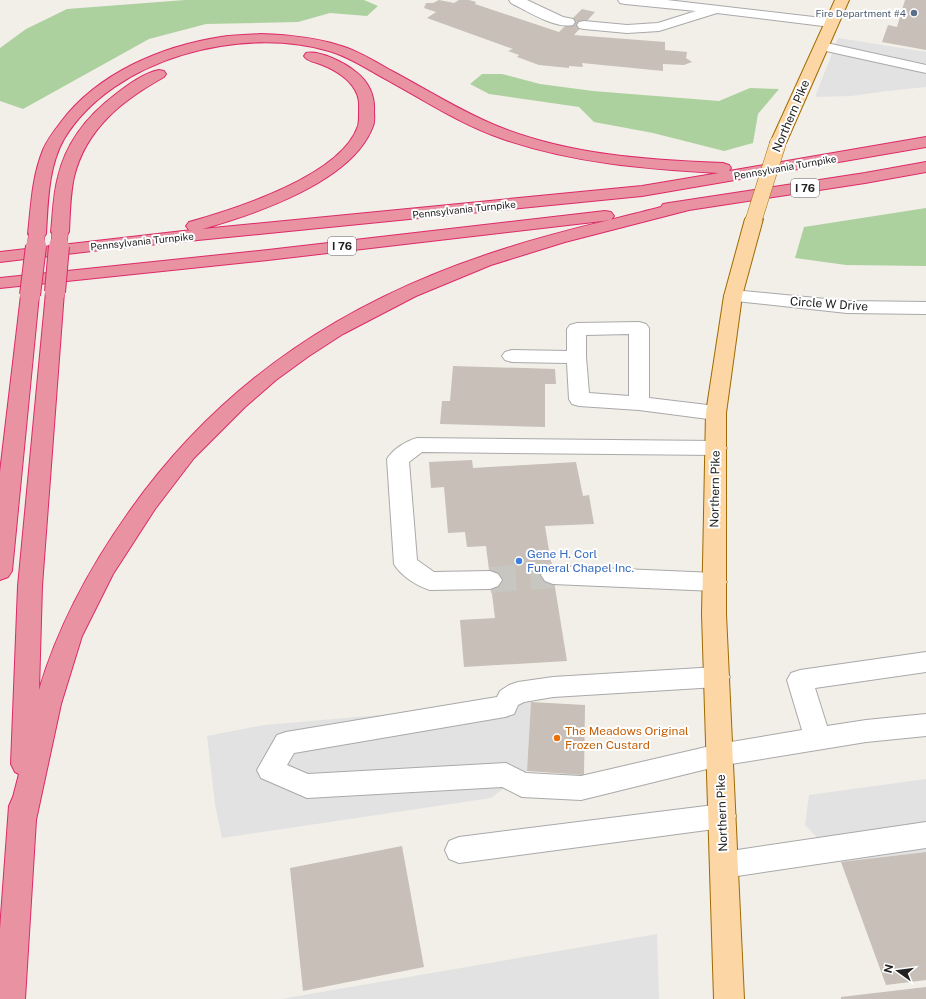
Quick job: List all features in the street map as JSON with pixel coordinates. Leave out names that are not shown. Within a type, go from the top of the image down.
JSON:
[{"type":"highway","points":[[0,571],[46,164],[58,136],[77,112],[104,89],[130,73],[155,61],[198,46],[247,38],[266,37],[301,40],[335,48],[370,64],[456,113],[482,125],[506,135],[552,148],[638,162],[768,170]]},
{"type":"highway","points":[[10,999],[22,820],[30,586],[60,232],[69,163],[81,137],[100,115],[125,94],[153,77],[170,69],[219,53],[248,50],[278,50],[304,54],[332,63],[351,75],[364,89],[368,106],[368,115],[362,134],[348,152],[323,173],[286,193],[240,212],[184,229],[117,243]]},
{"type":"highway","name":"Pennsylvania Turnpike","points":[[0,257],[117,243],[642,191],[926,142]]},
{"type":"highway","name":"Pennsylvania Turnpike","points":[[0,283],[268,255],[683,207],[926,167]]},
{"type":"highway","points":[[22,820],[48,704],[58,669],[82,608],[112,555],[160,485],[206,431],[278,369],[333,331],[391,300],[486,260],[683,207]]},
{"type":"main road","name":"Northern Pike","points":[[729,999],[716,677],[714,582],[716,413],[733,296],[754,219],[778,143],[842,0]]},
{"type":"street","points":[[516,0],[560,21],[568,22]]},
{"type":"street","points":[[625,0],[831,23]]},
{"type":"street","points":[[584,25],[627,28],[659,27],[716,9]]},
{"type":"street","points":[[822,46],[926,69]]},
{"type":"street","name":"Circle W Drive","points":[[733,296],[846,307],[926,308]]},
{"type":"street","points":[[639,404],[639,328],[577,329],[576,357],[579,398],[716,413]]},
{"type":"street","points":[[512,356],[576,357]]},
{"type":"street","points":[[490,580],[430,581],[406,564],[398,459],[417,445],[716,448]]},
{"type":"street","points":[[553,575],[714,582]]},
{"type":"street","points":[[818,739],[800,680],[926,662]]},
{"type":"street","points":[[716,677],[553,687],[518,692],[509,698],[505,706],[286,743],[270,770],[307,786],[506,775],[522,785],[581,788],[720,755],[866,731],[926,725]]},
{"type":"street","points":[[459,850],[722,816]]},
{"type":"street","points":[[724,865],[926,835]]},
{"type":"green space","points":[[185,0],[364,0],[378,6],[367,16],[330,13],[298,22],[206,24],[149,39],[23,109],[0,101],[0,48],[26,29],[67,9]]},
{"type":"green space","points":[[482,74],[502,74],[540,84],[593,91],[719,101],[750,88],[779,89],[758,114],[753,143],[724,151],[653,133],[594,122],[579,107],[489,94],[470,84]]},
{"type":"green space","points":[[926,208],[926,266],[846,265],[795,258],[804,227]]},
{"type":"shaded area","points":[[838,38],[926,52],[926,87],[851,96],[815,97]]},
{"type":"shaded area","points":[[531,702],[527,771],[491,798],[222,838],[215,804],[207,736],[264,725]]},
{"type":"shaded area","points":[[926,779],[926,852],[841,862],[805,825],[809,795]]},
{"type":"shaded area","points":[[657,934],[659,999],[281,999]]},
{"type":"building","points":[[439,0],[454,3],[459,0],[469,0],[476,2],[475,4],[559,32],[582,9],[595,12],[574,35],[665,42],[665,50],[687,52],[686,58],[692,62],[684,65],[663,64],[663,71],[582,63],[583,67],[569,66],[569,68],[539,65],[517,57],[519,55],[508,51],[513,49],[427,18],[436,12],[424,8],[426,3],[433,3]]},
{"type":"building","name":"Fire Department #4","points":[[905,0],[926,0],[926,50],[882,42],[888,25],[897,27]]},
{"type":"building","points":[[453,366],[555,369],[556,384],[545,384],[545,427],[440,424],[442,401],[450,401]]},
{"type":"building","name":"Gene H. Corl Funeral Chapel Inc.","points":[[472,460],[473,468],[576,462],[583,496],[589,495],[594,524],[545,526],[567,661],[464,667],[460,620],[495,618],[486,546],[467,547],[465,532],[448,533],[444,487],[431,488],[429,462]]},
{"type":"building","name":"The Meadows Original Frozen Custard","points":[[531,702],[585,705],[584,775],[527,771]]},
{"type":"building","points":[[402,846],[424,967],[303,991],[290,868]]},
{"type":"building","points":[[926,852],[926,980],[886,985],[841,862]]},
{"type":"building","points":[[926,987],[926,999],[841,999],[841,997]]},
{"type":"tunnel","points":[[490,580],[553,575]]},
{"type":"place","name":"Fire Department #4","points":[[914,13]]},
{"type":"place","name":"Gene H. Corl Funeral Chapel Inc.","points":[[519,561]]},
{"type":"place","name":"The Meadows Original Frozen Custard","points":[[557,738]]}]
